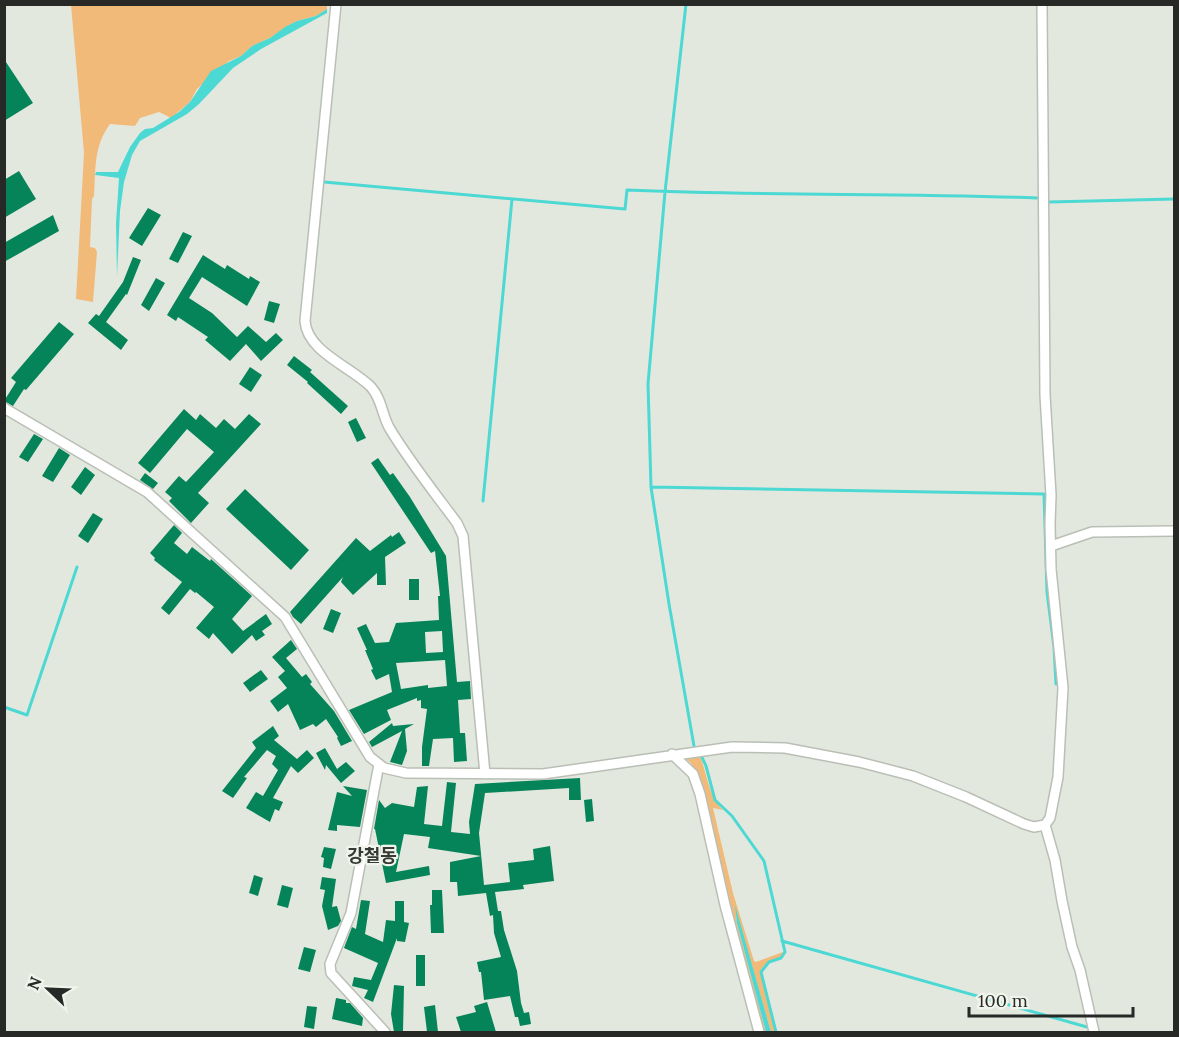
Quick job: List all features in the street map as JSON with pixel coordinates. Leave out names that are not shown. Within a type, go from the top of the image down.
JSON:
[{"type":"street","points":[[336,4],[305,330],[331,357],[373,389],[380,401],[389,428],[457,523],[463,536],[485,774]]},
{"type":"street","points":[[4,408],[147,492],[285,617],[370,757],[384,768],[406,772],[543,774],[672,754],[742,746],[808,752],[878,766],[913,776],[966,797],[1024,824],[1034,827],[1045,825],[1050,818],[1058,777],[1063,688],[1051,569],[1052,495],[1045,395],[1041,4]]},
{"type":"street","points":[[1052,546],[1092,532],[1174,531]]},
{"type":"street","points":[[672,754],[693,774],[700,794],[725,904],[759,1032]]},
{"type":"street","points":[[379,764],[351,913],[330,964],[331,973],[385,1032]]},
{"type":"street","points":[[1045,825],[1055,860],[1072,947],[1080,970],[1094,1032]]},
{"type":"shaded area","points":[[71,5],[327,5],[327,9],[316,16],[297,21],[229,61],[197,89],[190,102],[171,118],[159,112],[140,118],[135,126],[110,124],[98,150],[92,199],[90,247],[95,248],[97,252],[93,302],[76,299],[84,153]]},
{"type":"shaded area","points":[[699,754],[714,798],[723,810],[713,808],[733,893],[754,961],[783,952],[781,957],[769,961],[760,971],[775,1032],[771,1032],[736,911],[737,923],[766,1032],[762,1032],[736,937],[698,777],[691,763],[684,757]]},
{"type":"water","points":[[327,9],[327,13],[261,49],[233,68],[187,114],[140,141],[132,155],[124,182],[120,211],[117,276],[116,223],[119,178],[95,175],[96,172],[118,172],[130,147],[140,133],[179,112],[190,102],[211,71],[241,56],[252,46],[270,38],[285,27],[316,16]]},
{"type":"water","points":[[735,905],[771,1032],[766,1032],[737,923]]},
{"type":"building","points":[[4,59],[33,103],[4,121]]},
{"type":"building","points":[[19,171],[36,199],[4,218],[4,180]]},
{"type":"building","points":[[148,208],[161,215],[142,246],[129,238]]},
{"type":"building","points":[[53,215],[59,231],[4,262],[4,243]]},
{"type":"building","points":[[183,232],[192,236],[178,263],[169,259]]},
{"type":"building","points":[[203,255],[225,269],[227,265],[249,279],[250,276],[260,282],[247,306],[202,277],[189,298],[212,313],[237,337],[248,326],[266,342],[276,333],[283,340],[261,361],[246,344],[230,361],[205,340],[208,337],[178,317],[176,321],[167,315]]},
{"type":"building","points":[[133,257],[141,260],[127,295],[106,322],[128,340],[121,350],[88,323],[96,314],[99,316],[123,282]]},
{"type":"building","points":[[156,278],[165,283],[149,311],[141,305]]},
{"type":"building","points":[[269,301],[280,304],[274,323],[264,320]]},
{"type":"building","points":[[59,322],[74,334],[26,390],[24,389],[13,406],[4,401],[16,382],[11,378]]},
{"type":"building","points":[[294,356],[312,370],[310,372],[348,406],[341,414],[287,365]]},
{"type":"building","points":[[250,367],[262,375],[251,392],[239,384]]},
{"type":"building","points":[[184,409],[196,420],[200,414],[216,428],[224,419],[235,429],[249,414],[261,424],[198,493],[209,503],[191,523],[169,501],[172,498],[165,492],[179,476],[186,482],[214,452],[187,429],[150,473],[138,463]]},
{"type":"building","points":[[356,418],[366,438],[357,442],[348,422]]},
{"type":"building","points":[[34,434],[43,439],[28,462],[19,457]]},
{"type":"building","points":[[59,448],[70,455],[53,482],[42,476]]},
{"type":"building","points":[[378,458],[390,475],[393,473],[446,556],[457,682],[470,681],[471,699],[458,700],[460,733],[465,733],[467,761],[454,762],[453,738],[433,739],[429,766],[422,766],[427,709],[421,708],[421,700],[417,701],[417,698],[387,710],[391,720],[364,734],[349,710],[392,692],[389,674],[376,680],[365,650],[367,650],[357,628],[366,624],[375,643],[389,642],[396,623],[439,620],[438,596],[440,596],[435,551],[431,553],[371,463]],"holes":[[[442,631],[443,652],[426,653],[425,632]],[[445,660],[447,686],[428,688],[428,685],[401,689],[396,663]]]},
{"type":"building","points":[[85,467],[95,475],[81,495],[71,487]]},
{"type":"building","points":[[145,473],[158,483],[153,489],[140,480]]},
{"type":"building","points":[[245,489],[309,550],[291,570],[226,509]]},
{"type":"building","points":[[93,513],[103,519],[88,543],[78,536]]},
{"type":"building","points":[[174,525],[182,533],[174,543],[187,554],[192,547],[210,561],[211,559],[252,596],[232,619],[243,631],[266,614],[272,624],[262,631],[265,635],[256,641],[252,635],[232,654],[213,633],[209,639],[196,628],[214,607],[196,592],[190,589],[169,615],[161,608],[182,582],[154,560],[155,558],[150,553]]},
{"type":"building","points":[[399,532],[406,543],[385,557],[386,585],[377,585],[377,573],[353,595],[341,582],[343,577],[301,624],[293,617],[290,612],[356,538],[370,551],[391,535],[392,537]]},
{"type":"building","points":[[409,579],[419,579],[419,600],[409,600]]},
{"type":"building","points":[[331,609],[341,613],[333,633],[323,629]]},
{"type":"building","points":[[291,640],[297,649],[286,658],[302,677],[306,674],[312,682],[310,684],[334,711],[352,741],[341,746],[326,719],[316,727],[313,724],[300,730],[288,704],[278,712],[270,701],[287,688],[278,677],[285,671],[272,657]]},
{"type":"building","points":[[261,670],[268,679],[250,692],[243,683]]},
{"type":"building","points":[[392,723],[393,726],[414,724],[405,729],[407,751],[402,765],[390,762],[402,731],[372,747],[369,742]]},
{"type":"building","points":[[273,726],[279,736],[274,740],[297,759],[307,750],[314,758],[298,773],[291,766],[273,798],[283,802],[279,811],[275,809],[270,822],[246,808],[256,792],[263,796],[278,770],[272,764],[276,756],[267,750],[244,777],[247,778],[233,798],[222,791],[256,748],[252,742]]},
{"type":"building","points":[[325,748],[337,769],[346,762],[355,771],[341,783],[326,765],[325,770],[316,753]]},
{"type":"building","points":[[580,778],[581,800],[569,800],[569,788],[485,793],[479,833],[484,885],[510,882],[508,863],[534,860],[533,849],[550,846],[554,881],[523,885],[524,889],[495,892],[498,911],[501,911],[504,930],[517,971],[521,1003],[524,1013],[529,1012],[531,1024],[520,1026],[518,1017],[515,1017],[510,996],[484,1000],[481,972],[479,972],[477,962],[501,957],[486,893],[458,896],[457,882],[450,882],[450,862],[481,856],[428,848],[430,837],[404,834],[396,872],[429,866],[430,875],[386,883],[374,829],[379,800],[385,808],[392,803],[414,807],[417,787],[428,786],[424,824],[442,826],[447,782],[456,783],[451,832],[470,834],[469,822],[475,784]]},
{"type":"building","points":[[343,786],[367,790],[360,827],[337,825],[337,831],[328,830],[337,792],[352,796]]},
{"type":"building","points":[[592,799],[594,821],[586,822],[584,800]]},
{"type":"building","points":[[324,847],[336,849],[331,869],[323,867],[324,858],[321,857]]},
{"type":"building","points":[[254,875],[263,878],[258,896],[249,893]]},
{"type":"building","points":[[322,877],[336,879],[332,907],[337,906],[341,921],[338,926],[328,930],[322,906],[325,890],[320,889]]},
{"type":"building","points":[[282,885],[293,888],[288,908],[277,905]]},
{"type":"building","points":[[432,890],[442,890],[444,933],[431,933]]},
{"type":"building","points":[[361,900],[370,901],[365,934],[383,942],[386,920],[395,921],[395,901],[404,901],[404,922],[409,923],[405,942],[397,941],[397,938],[373,1002],[364,998],[368,990],[352,986],[354,977],[371,980],[378,963],[344,948],[352,927],[356,929]]},
{"type":"building","points":[[304,947],[316,950],[310,972],[298,969]]},
{"type":"building","points":[[416,955],[425,955],[425,986],[416,986]]},
{"type":"building","points":[[394,985],[404,986],[403,1032],[394,1032],[391,1014]]},
{"type":"building","points":[[336,998],[350,1003],[363,1018],[362,1026],[332,1019]]},
{"type":"building","points":[[487,1002],[496,1032],[461,1032],[456,1017],[476,1012],[474,1006]]},
{"type":"building","points":[[435,1005],[438,1032],[427,1032],[424,1007]]},
{"type":"building","points":[[307,1006],[317,1007],[314,1029],[304,1027]]},
{"type":"waterway","points":[[686,4],[665,192],[648,384],[651,487],[694,746]]},
{"type":"waterway","points":[[324,182],[625,209],[627,190],[1037,198]]},
{"type":"waterway","points":[[483,501],[512,199]]},
{"type":"waterway","points":[[1049,202],[1174,199]]},
{"type":"waterway","points":[[651,487],[1044,494],[1047,592],[1056,684]]},
{"type":"waterway","points":[[4,707],[27,715],[77,567]]},
{"type":"waterway","points":[[700,753],[715,800],[732,816],[764,861],[785,952],[781,958],[769,962],[761,972],[776,1032]]},
{"type":"waterway","points":[[782,941],[1087,1027]]},
{"type":"district","name":"강철동","points":[[372,855]]}]
